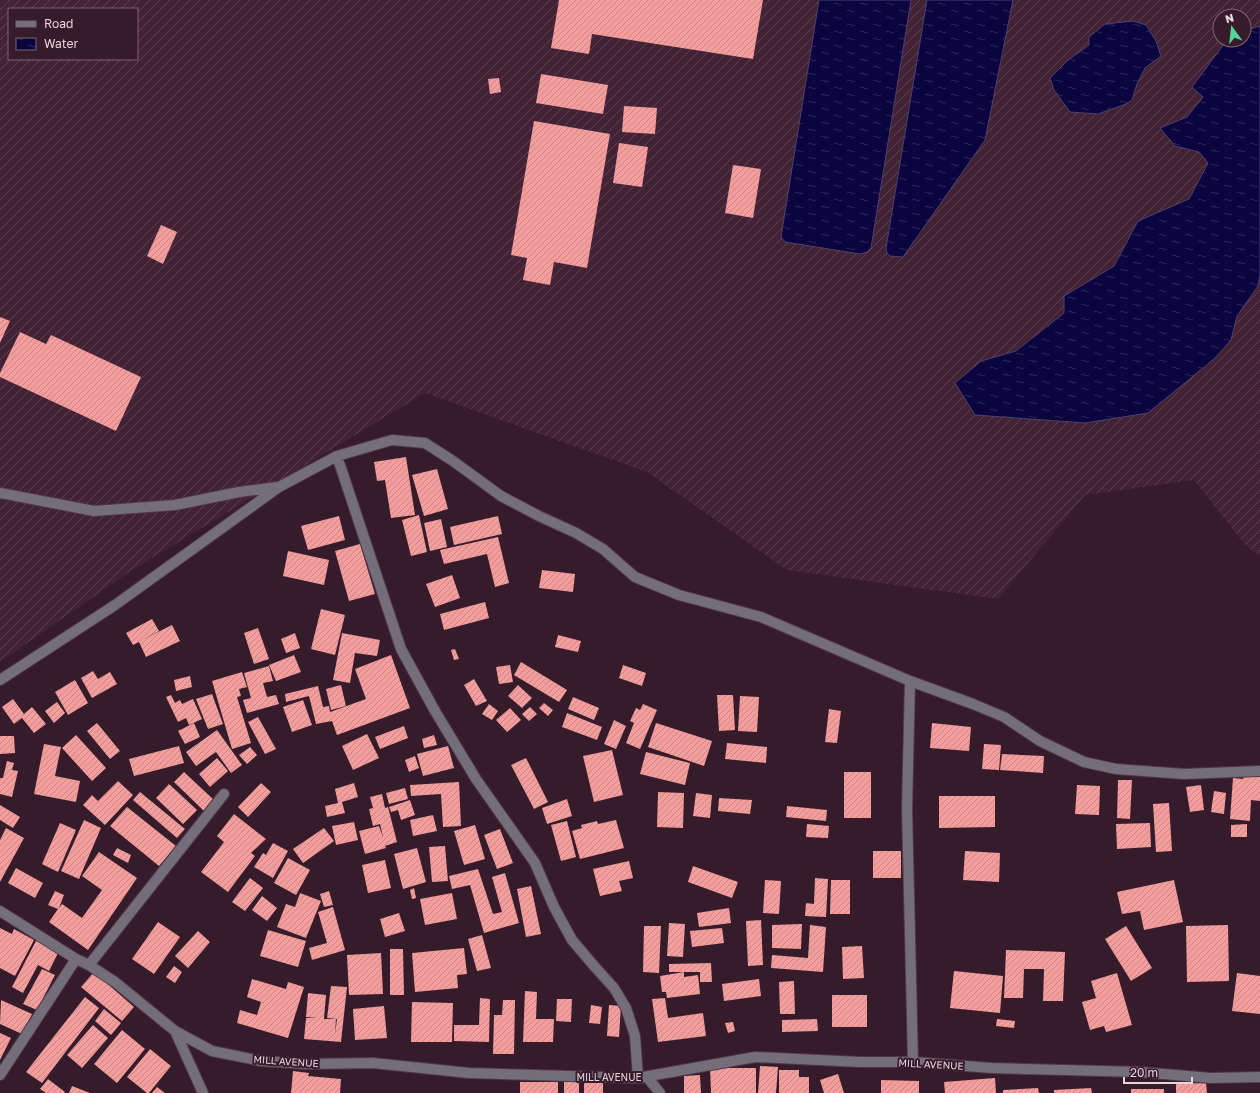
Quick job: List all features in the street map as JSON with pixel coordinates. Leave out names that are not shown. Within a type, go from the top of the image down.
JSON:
[{"type":"street","points":[[0,680],[115,605],[279,487],[336,456],[392,440],[425,443],[453,461],[501,496],[576,533],[603,549],[635,577],[679,595],[761,617],[846,652],[910,681],[1004,717],[1040,741],[1084,762],[1116,769],[1184,774],[1260,771]]},
{"type":"street","points":[[336,456],[401,649],[435,711],[476,779],[535,863],[554,907],[572,940],[614,988],[626,1008],[635,1036],[642,1078],[660,1093]]},
{"type":"street","points":[[0,493],[94,512],[175,505],[239,492],[279,487]]},
{"type":"street","points":[[910,681],[907,808],[913,1062]]},
{"type":"street","points":[[89,965],[224,794]]},
{"type":"street","name":"MILL AVENUE","points":[[0,911],[115,982],[175,1032],[212,1051],[260,1061],[307,1064],[373,1063],[469,1074],[642,1078],[754,1058],[860,1062],[913,1062],[992,1068],[1140,1072],[1211,1078],[1260,1078]]},
{"type":"street","points":[[0,1075],[76,959]]},
{"type":"street","points":[[175,1032],[203,1093]]},
{"type":"shaded area","points":[[0,0],[1260,0],[1260,556],[1245,545],[1194,480],[1085,495],[998,599],[787,570],[647,472],[425,393],[132,570],[0,662]]},
{"type":"water","points":[[819,0],[911,0],[871,248],[867,252],[860,254],[785,242],[781,237]]},
{"type":"water","points":[[927,0],[1013,0],[985,140],[903,257],[890,256],[887,253],[886,248]]},
{"type":"water","points":[[1133,21],[1146,25],[1156,41],[1161,56],[1145,68],[1137,84],[1132,100],[1126,104],[1098,114],[1070,112],[1054,90],[1050,78],[1067,61],[1089,45],[1089,37],[1105,24]]},
{"type":"water","points":[[1260,26],[1260,275],[1258,286],[1237,316],[1231,340],[1214,359],[1148,413],[1085,423],[975,415],[955,383],[981,361],[1016,351],[1064,313],[1064,296],[1114,266],[1138,221],[1189,199],[1208,163],[1199,152],[1175,146],[1160,128],[1187,117],[1203,97],[1192,87],[1221,48],[1252,48],[1252,28]]},
{"type":"building","points":[[559,0],[763,0],[753,59],[592,34],[589,54],[551,48]]},
{"type":"building","points":[[541,74],[608,85],[603,114],[536,103]]},
{"type":"building","points":[[499,78],[501,92],[490,94],[488,79]]},
{"type":"building","points":[[624,106],[657,108],[655,134],[622,132]]},
{"type":"building","points":[[534,121],[610,134],[587,268],[554,262],[550,285],[523,280],[527,258],[511,255]]},
{"type":"building","points":[[619,143],[648,147],[642,187],[613,183]]},
{"type":"building","points":[[733,165],[761,169],[753,218],[725,213]]},
{"type":"building","points":[[161,225],[177,232],[163,264],[147,256]]},
{"type":"building","points":[[0,317],[10,321],[0,343]]},
{"type":"building","points":[[20,332],[46,344],[51,335],[141,377],[116,431],[0,377],[0,373]]},
{"type":"building","points":[[406,457],[415,515],[391,518],[385,480],[377,481],[374,462]]},
{"type":"building","points":[[437,469],[448,509],[424,516],[412,475]]},
{"type":"building","points":[[419,515],[427,552],[411,556],[402,520]]},
{"type":"building","points":[[339,516],[345,540],[308,550],[301,526]]},
{"type":"building","points":[[498,516],[502,534],[454,545],[450,527]]},
{"type":"building","points":[[441,519],[447,547],[430,551],[424,523]]},
{"type":"building","points":[[498,537],[509,583],[495,587],[487,554],[444,564],[440,550]]},
{"type":"building","points":[[360,544],[375,594],[349,601],[335,551]]},
{"type":"building","points":[[288,551],[329,560],[324,585],[283,576]]},
{"type":"building","points":[[542,570],[575,574],[573,592],[539,588]]},
{"type":"building","points":[[452,575],[460,598],[435,607],[426,584]]},
{"type":"building","points":[[485,602],[489,618],[444,630],[440,614]]},
{"type":"building","points":[[321,609],[345,615],[335,655],[311,649]]},
{"type":"building","points":[[152,619],[159,631],[142,640],[172,625],[180,641],[146,657],[139,642],[133,645],[126,633]]},
{"type":"building","points":[[258,628],[269,659],[254,664],[244,633]]},
{"type":"building","points":[[295,633],[300,648],[286,653],[281,639]]},
{"type":"building","points":[[342,633],[380,640],[377,656],[355,653],[350,683],[333,680]]},
{"type":"building","points":[[558,635],[581,641],[578,652],[555,647]]},
{"type":"building","points":[[455,649],[459,659],[454,660],[451,650]]},
{"type":"building","points":[[294,655],[301,672],[276,681],[269,665]]},
{"type":"building","points":[[391,655],[410,708],[337,735],[332,721],[316,724],[309,696],[286,702],[285,694],[318,686],[323,707],[329,706],[330,712],[366,699],[355,669]]},
{"type":"building","points":[[521,662],[567,690],[559,702],[514,675]]},
{"type":"building","points":[[510,665],[513,682],[499,684],[496,667]]},
{"type":"building","points":[[623,665],[646,673],[642,686],[619,678]]},
{"type":"building","points":[[269,666],[273,681],[263,683],[267,697],[276,695],[279,704],[247,713],[243,700],[251,698],[244,673]]},
{"type":"building","points":[[93,671],[98,679],[110,672],[117,684],[92,698],[81,678]]},
{"type":"building","points":[[242,672],[247,687],[239,689],[241,696],[237,697],[251,743],[232,749],[212,681]]},
{"type":"building","points":[[190,676],[192,687],[176,691],[174,680]]},
{"type":"building","points":[[474,679],[487,701],[476,706],[464,685]]},
{"type":"building","points":[[75,680],[88,703],[68,715],[55,692]]},
{"type":"building","points":[[341,685],[346,706],[331,710],[326,689]]},
{"type":"building","points":[[518,685],[532,698],[522,708],[508,696]]},
{"type":"building","points":[[212,694],[223,724],[208,729],[196,699]]},
{"type":"building","points":[[171,695],[175,703],[180,700],[182,704],[193,699],[202,719],[189,725],[186,718],[178,722],[166,697]]},
{"type":"building","points":[[717,695],[733,695],[735,730],[719,731]]},
{"type":"building","points":[[740,696],[759,697],[757,732],[738,731]]},
{"type":"building","points":[[573,697],[599,708],[594,720],[568,709]]},
{"type":"building","points":[[13,699],[24,714],[32,707],[46,724],[34,733],[22,718],[14,724],[2,707]]},
{"type":"building","points":[[303,700],[312,725],[292,732],[283,707]]},
{"type":"building","points":[[57,702],[65,713],[54,723],[45,711]]},
{"type":"building","points":[[544,703],[553,710],[548,716],[539,708]]},
{"type":"building","points":[[489,704],[498,711],[492,720],[482,714]]},
{"type":"building","points":[[643,704],[657,710],[640,749],[626,743],[634,723],[630,721],[636,708],[640,710]]},
{"type":"building","points":[[530,707],[537,714],[529,721],[522,714]]},
{"type":"building","points":[[510,708],[521,720],[507,732],[496,720]]},
{"type":"building","points":[[829,709],[841,711],[837,743],[825,742]]},
{"type":"building","points":[[567,713],[602,727],[597,740],[562,727]]},
{"type":"building","points":[[258,717],[276,749],[265,754],[248,722]]},
{"type":"building","points":[[614,720],[626,726],[616,749],[604,744]]},
{"type":"building","points":[[97,723],[120,751],[110,759],[87,731]]},
{"type":"building","points":[[194,723],[200,737],[185,744],[178,731]]},
{"type":"building","points":[[656,723],[712,741],[704,766],[648,747]]},
{"type":"building","points":[[932,723],[971,727],[969,751],[930,748]]},
{"type":"building","points":[[404,726],[408,738],[380,749],[375,737]]},
{"type":"building","points":[[217,730],[242,765],[231,773],[216,752],[196,766],[186,752]]},
{"type":"building","points":[[367,734],[379,758],[353,770],[342,746]]},
{"type":"building","points":[[76,735],[106,768],[92,781],[62,748]]},
{"type":"building","points":[[434,735],[437,745],[424,748],[422,739]]},
{"type":"building","points":[[0,736],[14,736],[15,753],[0,754]]},
{"type":"building","points":[[727,743],[767,747],[766,763],[725,759]]},
{"type":"building","points":[[44,744],[61,747],[55,776],[80,781],[76,802],[34,794]]},
{"type":"building","points":[[984,744],[1001,745],[999,770],[982,769]]},
{"type":"building","points":[[179,746],[184,763],[134,776],[129,759]]},
{"type":"building","points":[[448,746],[454,768],[423,776],[417,754]]},
{"type":"building","points":[[250,747],[257,755],[247,764],[239,755]]},
{"type":"building","points":[[612,750],[623,795],[594,802],[583,756]]},
{"type":"building","points":[[646,752],[690,763],[685,785],[640,774]]},
{"type":"building","points":[[1002,754],[1044,756],[1043,773],[1000,770]]},
{"type":"building","points":[[415,756],[419,768],[409,772],[405,760]]},
{"type":"building","points":[[217,758],[228,771],[210,787],[199,774]]},
{"type":"building","points":[[526,758],[548,802],[534,809],[511,765]]},
{"type":"building","points":[[7,761],[14,763],[12,770],[18,771],[12,797],[0,794],[0,778],[3,778]]},
{"type":"building","points":[[184,772],[214,800],[204,811],[174,782]]},
{"type":"building","points":[[844,772],[871,772],[871,818],[844,818]]},
{"type":"building","points":[[1244,772],[1260,773],[1260,801],[1251,800],[1250,821],[1230,819],[1233,778],[1243,779]]},
{"type":"building","points":[[1118,780],[1132,780],[1130,819],[1117,818]]},
{"type":"building","points":[[118,781],[133,795],[105,825],[83,805],[92,795],[98,801]]},
{"type":"building","points":[[459,782],[461,826],[443,827],[441,794],[411,796],[410,785]]},
{"type":"building","points":[[261,783],[271,792],[248,817],[238,807]]},
{"type":"building","points":[[354,783],[358,797],[342,802],[345,813],[327,817],[325,806],[338,803],[335,789]]},
{"type":"building","points":[[169,784],[197,810],[183,824],[156,798]]},
{"type":"building","points":[[1077,785],[1100,786],[1099,815],[1075,814]]},
{"type":"building","points":[[1201,785],[1204,810],[1190,812],[1186,787]]},
{"type":"building","points":[[405,788],[408,799],[389,804],[386,793]]},
{"type":"building","points":[[1214,791],[1226,793],[1224,814],[1211,812]]},
{"type":"building","points":[[140,792],[185,829],[177,838],[133,800]]},
{"type":"building","points":[[658,792],[684,793],[683,828],[657,827]]},
{"type":"building","points":[[696,793],[712,795],[710,818],[693,816]]},
{"type":"building","points":[[382,794],[385,808],[388,807],[397,842],[385,846],[386,848],[365,854],[359,831],[379,826],[383,837],[380,824],[373,826],[369,809],[373,808],[370,797]]},
{"type":"building","points":[[939,796],[995,796],[995,827],[939,828]]},
{"type":"building","points":[[719,798],[752,800],[750,814],[718,811]]},
{"type":"building","points":[[567,799],[572,816],[547,824],[542,808]]},
{"type":"building","points":[[410,800],[415,815],[401,820],[398,810],[391,812],[389,807]]},
{"type":"building","points":[[1169,803],[1172,851],[1156,852],[1153,804]]},
{"type":"building","points":[[0,805],[20,817],[13,828],[0,820]]},
{"type":"building","points":[[787,806],[827,810],[826,821],[786,817]]},
{"type":"building","points":[[127,807],[176,846],[159,866],[110,826]]},
{"type":"building","points":[[234,814],[266,839],[251,853],[255,856],[228,892],[201,872],[224,842],[217,836]]},
{"type":"building","points":[[433,815],[437,831],[413,836],[410,820]]},
{"type":"building","points":[[84,820],[101,828],[79,879],[61,871]]},
{"type":"building","points":[[616,820],[624,848],[580,859],[572,831],[582,828],[581,825],[597,821],[598,824]]},
{"type":"building","points":[[567,821],[576,857],[561,861],[551,825]]},
{"type":"building","points":[[354,822],[358,840],[336,845],[332,826]]},
{"type":"building","points":[[60,823],[76,830],[58,872],[42,864]]},
{"type":"building","points":[[1150,823],[1151,847],[1117,849],[1116,824]]},
{"type":"building","points":[[807,824],[829,826],[828,838],[806,837]]},
{"type":"building","points":[[1247,824],[1247,837],[1231,837],[1231,825]]},
{"type":"building","points":[[475,825],[485,859],[464,865],[454,831]]},
{"type":"building","points":[[6,828],[24,838],[0,882],[0,840]]},
{"type":"building","points":[[324,828],[334,841],[303,863],[293,849]]},
{"type":"building","points":[[500,829],[513,863],[497,869],[484,835]]},
{"type":"building","points":[[273,843],[288,851],[273,878],[254,867],[263,853],[266,855]]},
{"type":"building","points":[[445,846],[448,881],[432,882],[429,847]]},
{"type":"building","points":[[117,848],[131,855],[128,863],[113,855]]},
{"type":"building","points":[[417,848],[426,882],[403,889],[394,854]]},
{"type":"building","points":[[873,851],[901,851],[901,878],[873,878]]},
{"type":"building","points":[[965,851],[1000,853],[999,882],[963,880]]},
{"type":"building","points":[[99,852],[137,878],[88,950],[49,922],[58,909],[48,905],[55,891],[64,895],[59,908],[62,904],[82,918],[102,890],[82,876]]},
{"type":"building","points":[[288,858],[310,870],[296,895],[274,883]]},
{"type":"building","points":[[385,860],[391,888],[368,893],[362,865]]},
{"type":"building","points":[[629,861],[633,878],[619,881],[622,891],[600,896],[593,869]]},
{"type":"building","points":[[693,866],[738,882],[732,898],[688,882]]},
{"type":"building","points":[[16,868],[43,883],[35,898],[8,883]]},
{"type":"building","points":[[478,869],[493,914],[502,912],[492,877],[505,873],[519,923],[484,933],[470,885],[452,889],[449,876]]},
{"type":"building","points":[[250,878],[263,888],[245,911],[232,902]]},
{"type":"building","points":[[815,878],[828,879],[826,917],[805,916],[806,903],[814,904]]},
{"type":"building","points":[[765,880],[781,881],[779,914],[763,913]]},
{"type":"building","points":[[831,880],[850,880],[850,914],[830,914]]},
{"type":"building","points":[[1174,880],[1183,922],[1144,930],[1140,911],[1122,914],[1117,892]]},
{"type":"building","points":[[531,886],[541,934],[526,937],[517,889]]},
{"type":"building","points":[[414,888],[416,898],[412,899],[410,890]]},
{"type":"building","points":[[329,891],[333,905],[324,907],[320,894]]},
{"type":"building","points":[[300,893],[321,901],[306,938],[277,927],[286,904],[295,907]]},
{"type":"building","points":[[452,893],[457,919],[425,925],[420,899]]},
{"type":"building","points":[[262,896],[277,908],[267,921],[252,910]]},
{"type":"building","points":[[333,907],[345,950],[312,960],[309,948],[327,943],[318,912]]},
{"type":"building","points":[[729,908],[731,923],[699,927],[697,913]]},
{"type":"building","points":[[399,913],[405,931],[385,937],[380,919]]},
{"type":"building","points":[[761,920],[763,965],[748,966],[746,921]]},
{"type":"building","points":[[158,922],[180,937],[154,974],[132,959]]},
{"type":"building","points":[[669,923],[685,924],[683,957],[667,956]]},
{"type":"building","points":[[802,924],[801,949],[772,948],[772,925]]},
{"type":"building","points":[[810,925],[826,927],[823,972],[771,968],[772,955],[808,958]]},
{"type":"building","points":[[1228,925],[1229,981],[1187,982],[1186,926]]},
{"type":"building","points":[[644,926],[661,926],[659,973],[643,972]]},
{"type":"building","points":[[1126,926],[1152,968],[1131,981],[1105,939]]},
{"type":"building","points":[[0,928],[12,934],[14,929],[34,940],[15,976],[0,968]]},
{"type":"building","points":[[722,928],[724,943],[692,947],[690,931]]},
{"type":"building","points":[[268,930],[306,941],[298,967],[260,956]]},
{"type":"building","points":[[198,931],[210,942],[188,968],[175,956]]},
{"type":"building","points":[[482,935],[491,968],[477,971],[468,939]]},
{"type":"building","points":[[37,939],[59,951],[49,971],[38,965],[23,993],[12,987]]},
{"type":"building","points":[[862,946],[864,978],[843,979],[842,947]]},
{"type":"building","points":[[464,948],[467,974],[457,975],[458,988],[415,992],[412,953]]},
{"type":"building","points":[[390,949],[403,949],[404,995],[390,995]]},
{"type":"building","points":[[1006,950],[1065,952],[1063,1001],[1043,1001],[1044,969],[1024,969],[1023,998],[1004,998]]},
{"type":"building","points":[[381,953],[383,994],[349,995],[347,955]]},
{"type":"building","points":[[711,963],[712,982],[700,982],[700,972],[669,972],[669,964]]},
{"type":"building","points":[[174,966],[182,972],[175,983],[166,977]]},
{"type":"building","points":[[42,969],[55,975],[37,1010],[23,1004]]},
{"type":"building","points":[[954,971],[1003,976],[1000,1013],[950,1008]]},
{"type":"building","points":[[94,972],[134,1007],[122,1021],[81,987]]},
{"type":"building","points":[[684,972],[684,977],[698,975],[700,994],[667,998],[666,992],[662,992],[660,976]]},
{"type":"building","points":[[1117,973],[1132,1025],[1106,1032],[1104,1026],[1090,1030],[1082,1002],[1096,998],[1091,981]]},
{"type":"building","points":[[1237,973],[1260,976],[1260,1014],[1232,1011]]},
{"type":"building","points":[[252,979],[286,989],[288,982],[304,987],[288,1038],[237,1023],[240,1010],[257,1015],[261,1002],[247,997]]},
{"type":"building","points":[[759,979],[761,996],[724,1001],[722,984]]},
{"type":"building","points":[[794,981],[795,1014],[780,1014],[779,982]]},
{"type":"building","points":[[331,986],[347,987],[341,1042],[304,1039],[306,1018],[317,1018],[306,1017],[308,993],[326,995],[324,1019],[336,1019],[335,1034],[337,1019],[327,1018]]},
{"type":"building","points":[[525,991],[537,992],[536,1019],[554,1019],[553,1042],[523,1042]]},
{"type":"building","points":[[832,995],[867,995],[867,1027],[832,1027]]},
{"type":"building","points":[[85,997],[99,1008],[42,1083],[26,1072]]},
{"type":"building","points":[[480,998],[490,999],[489,1042],[454,1041],[454,1025],[479,1025]]},
{"type":"building","points":[[665,998],[668,1018],[703,1013],[706,1036],[658,1042],[652,999]]},
{"type":"building","points":[[557,999],[572,999],[571,1022],[556,1021]]},
{"type":"building","points":[[1,1000],[32,1014],[22,1034],[0,1024]]},
{"type":"building","points":[[503,1000],[515,1000],[514,1054],[493,1054],[494,1015],[502,1015]]},
{"type":"building","points":[[412,1002],[453,1003],[452,1042],[411,1042]]},
{"type":"building","points":[[591,1005],[602,1007],[600,1024],[589,1023]]},
{"type":"building","points":[[609,1005],[621,1006],[619,1037],[607,1036]]},
{"type":"building","points":[[384,1006],[387,1038],[355,1040],[353,1009]]},
{"type":"building","points":[[104,1009],[121,1023],[111,1035],[95,1021]]},
{"type":"building","points":[[817,1019],[818,1031],[782,1032],[782,1020]]},
{"type":"building","points":[[997,1019],[1015,1021],[1014,1028],[996,1026]]},
{"type":"building","points":[[733,1022],[735,1031],[728,1033],[725,1023]]},
{"type":"building","points":[[93,1025],[108,1038],[82,1068],[67,1055]]},
{"type":"building","points":[[122,1030],[145,1049],[117,1083],[94,1064]]},
{"type":"building","points":[[0,1033],[11,1038],[0,1060]]},
{"type":"building","points":[[150,1049],[171,1066],[149,1093],[147,1093],[127,1077]]},
{"type":"building","points":[[760,1066],[778,1067],[776,1093],[758,1093]]},
{"type":"building","points":[[710,1068],[756,1068],[756,1093],[711,1093]]},
{"type":"building","points":[[779,1070],[799,1070],[799,1077],[809,1077],[809,1093],[779,1093]]},
{"type":"building","points":[[293,1071],[309,1073],[308,1076],[341,1079],[340,1093],[291,1093]]},
{"type":"building","points":[[838,1074],[844,1093],[824,1093],[820,1080]]},
{"type":"building","points":[[700,1075],[701,1093],[684,1093],[684,1076]]},
{"type":"building","points":[[995,1078],[996,1093],[945,1093],[944,1082]]},
{"type":"building","points":[[48,1079],[65,1092],[46,1093],[40,1089]]},
{"type":"building","points":[[881,1080],[919,1081],[919,1093],[881,1093]]},
{"type":"building","points":[[520,1082],[558,1082],[558,1093],[520,1093]]},
{"type":"building","points":[[564,1082],[579,1082],[579,1093],[564,1093]]},
{"type":"building","points":[[584,1082],[603,1083],[603,1093],[584,1093]]},
{"type":"building","points":[[1206,1083],[1207,1093],[1176,1093],[1176,1084]]},
{"type":"building","points":[[72,1086],[90,1093],[69,1093]]},
{"type":"building","points":[[157,1087],[165,1093],[152,1093]]},
{"type":"building","points":[[1038,1088],[1039,1093],[1003,1093],[1003,1090]]},
{"type":"building","points":[[1091,1088],[1092,1093],[1054,1093],[1054,1090]]},
{"type":"building","points":[[1131,1089],[1164,1089],[1164,1093],[1131,1093]]}]
